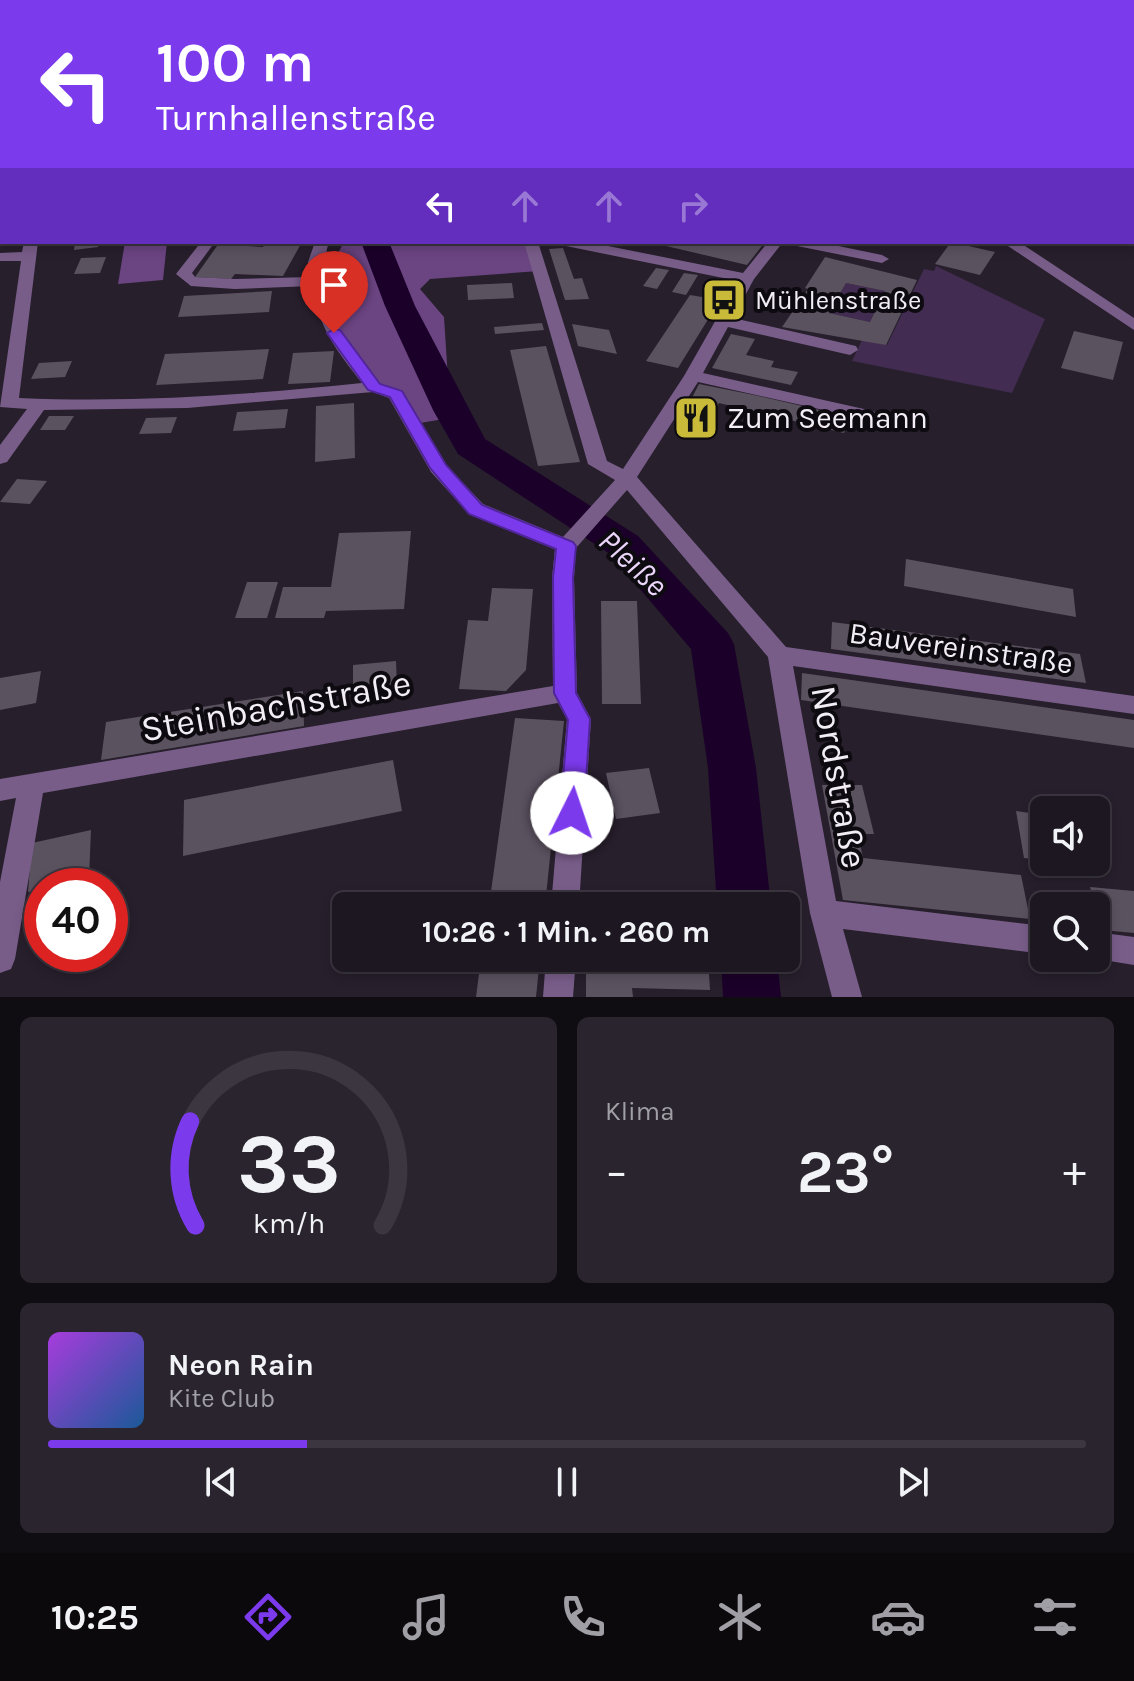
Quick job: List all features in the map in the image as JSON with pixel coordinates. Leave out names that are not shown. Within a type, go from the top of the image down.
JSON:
[{"type":"street","points":[[206,244],[184,274],[191,281],[235,284],[318,281]]},
{"type":"street","points":[[321,244],[315,262],[324,310],[338,342],[374,387]]},
{"type":"street","name":"Nordstraße","points":[[532,244],[598,464],[627,478],[779,655],[824,913],[847,997]]},
{"type":"street","points":[[576,244],[747,278]]},
{"type":"street","points":[[566,892],[579,719],[565,693],[563,578],[572,540],[627,478],[693,376],[747,278],[774,244]]},
{"type":"street","points":[[807,244],[882,259]]},
{"type":"street","points":[[1012,244],[1134,325]]},
{"type":"street","points":[[0,257],[30,249],[5,402],[100,405],[310,395],[374,387],[396,394],[438,468],[476,509],[572,540]]},
{"type":"street","points":[[723,321],[850,350]]},
{"type":"street","points":[[693,376],[873,416]]},
{"type":"street","points":[[0,458],[40,403]]},
{"type":"street","name":"Bauvereinstraße","points":[[779,655],[1134,705]]},
{"type":"street","name":"Steinbachstraße","points":[[0,790],[565,693]]},
{"type":"street","points":[[0,959],[32,784]]},
{"type":"street","points":[[824,913],[1030,938]]},
{"type":"street","points":[[1110,948],[1134,951]]},
{"type":"street","points":[[558,997],[560,972]]},
{"type":"shaded area","points":[[125,244],[167,244],[163,280],[118,284]]},
{"type":"shaded area","points":[[343,244],[531,244],[539,271],[430,279],[420,289],[444,317],[450,410],[456,417],[414,424],[396,394],[374,387],[324,310],[335,259]]},
{"type":"shaded area","points":[[936,266],[1045,319],[1012,393],[852,361],[862,340],[887,345],[924,269],[934,271]]},
{"type":"shaded area","points":[[846,283],[885,291],[870,322],[829,313]]},
{"type":"building","points":[[75,244],[98,244],[98,247],[74,250]]},
{"type":"building","points":[[301,244],[283,276],[235,274],[231,279],[195,277],[217,246],[210,246]]},
{"type":"building","points":[[658,244],[763,244],[747,265]]},
{"type":"building","points":[[950,244],[995,252],[980,275],[935,264]]},
{"type":"building","points":[[563,248],[574,279],[582,278],[589,299],[565,300],[549,249]]},
{"type":"building","points":[[106,257],[100,273],[74,274],[81,258]]},
{"type":"building","points":[[825,257],[917,280],[886,345],[782,327],[808,289],[805,288]],"holes":[[[846,283],[885,291],[870,322],[829,313]]]},
{"type":"building","points":[[656,268],[669,270],[657,289],[643,286]]},
{"type":"building","points":[[684,273],[698,275],[686,295],[672,292]]},
{"type":"building","points":[[717,278],[731,281],[720,297],[706,294]]},
{"type":"building","points":[[512,283],[514,298],[468,300],[467,285]]},
{"type":"building","points":[[272,291],[269,312],[178,317],[184,296]]},
{"type":"building","points":[[690,295],[720,300],[678,368],[646,361]]},
{"type":"building","points":[[542,323],[544,330],[495,334],[494,327]]},
{"type":"building","points":[[572,324],[609,330],[617,354],[578,346]]},
{"type":"building","points":[[1074,331],[1123,342],[1113,380],[1061,368]]},
{"type":"building","points":[[731,334],[755,339],[746,355],[774,361],[771,367],[798,372],[791,385],[712,368]]},
{"type":"building","points":[[546,346],[580,462],[538,466],[510,350]]},
{"type":"building","points":[[269,349],[263,379],[156,385],[165,354]]},
{"type":"building","points":[[334,351],[330,382],[288,384],[293,353]]},
{"type":"building","points":[[72,361],[65,377],[31,379],[39,363]]},
{"type":"building","points":[[699,384],[850,417],[844,433],[719,403],[706,429],[679,423]]},
{"type":"building","points":[[354,403],[355,458],[315,462],[316,406]]},
{"type":"building","points":[[288,409],[285,428],[233,431],[237,412]]},
{"type":"building","points":[[49,416],[74,416],[65,430],[40,430]]},
{"type":"building","points":[[177,417],[171,433],[139,434],[146,418]]},
{"type":"building","points":[[17,479],[47,481],[30,504],[0,502]]},
{"type":"building","points":[[411,531],[404,609],[326,611],[324,618],[275,618],[283,587],[331,587],[339,533]]},
{"type":"building","points":[[906,559],[1073,589],[1076,617],[904,586]]},
{"type":"building","points":[[247,582],[278,582],[267,618],[235,618]]},
{"type":"building","points":[[492,588],[533,589],[526,670],[506,691],[459,689],[468,620],[488,621]]},
{"type":"building","points":[[601,601],[637,601],[641,704],[602,704]]},
{"type":"building","points":[[832,622],[1080,654],[1086,683],[831,649]]},
{"type":"building","points":[[396,661],[397,686],[353,690],[353,665]]},
{"type":"building","points":[[41,671],[36,703],[0,710],[0,678]]},
{"type":"building","points":[[802,673],[1134,720],[1134,748],[801,700]]},
{"type":"building","points":[[303,691],[304,726],[101,760],[106,722]]},
{"type":"building","points":[[515,718],[564,721],[546,892],[491,892]]},
{"type":"building","points":[[393,760],[402,811],[183,856],[184,800]]},
{"type":"building","points":[[649,768],[660,813],[616,819],[606,773]]},
{"type":"building","points":[[822,785],[862,785],[874,834],[858,834],[863,858],[1021,875],[1030,919],[843,900]]},
{"type":"building","points":[[1016,811],[1030,813],[1030,859],[1024,858]]},
{"type":"building","points":[[91,830],[89,868],[30,868],[32,843]]},
{"type":"building","points":[[1090,887],[1134,891],[1134,933],[1110,931],[1110,892],[1091,892]]},
{"type":"building","points":[[479,972],[539,972],[536,997],[476,997]]},
{"type":"building","points":[[586,972],[709,972],[710,990],[632,988],[633,997],[586,997]]},
{"type":"waterway","name":"Pleiße","points":[[376,244],[400,306],[450,410],[471,446],[624,545],[712,644],[732,768],[743,892]]},
{"type":"waterway","name":"Pleiße","points":[[750,972],[752,997]]},
{"type":"place","name":"Mühlenstraße","points":[[724,300]]},
{"type":"place","name":"Zum Seemann","points":[[696,418]]},
{"type":"route","points":[[334,333],[374,387],[396,394],[438,468],[476,509],[566,546],[563,578],[565,693],[579,719],[572,813]]}]
